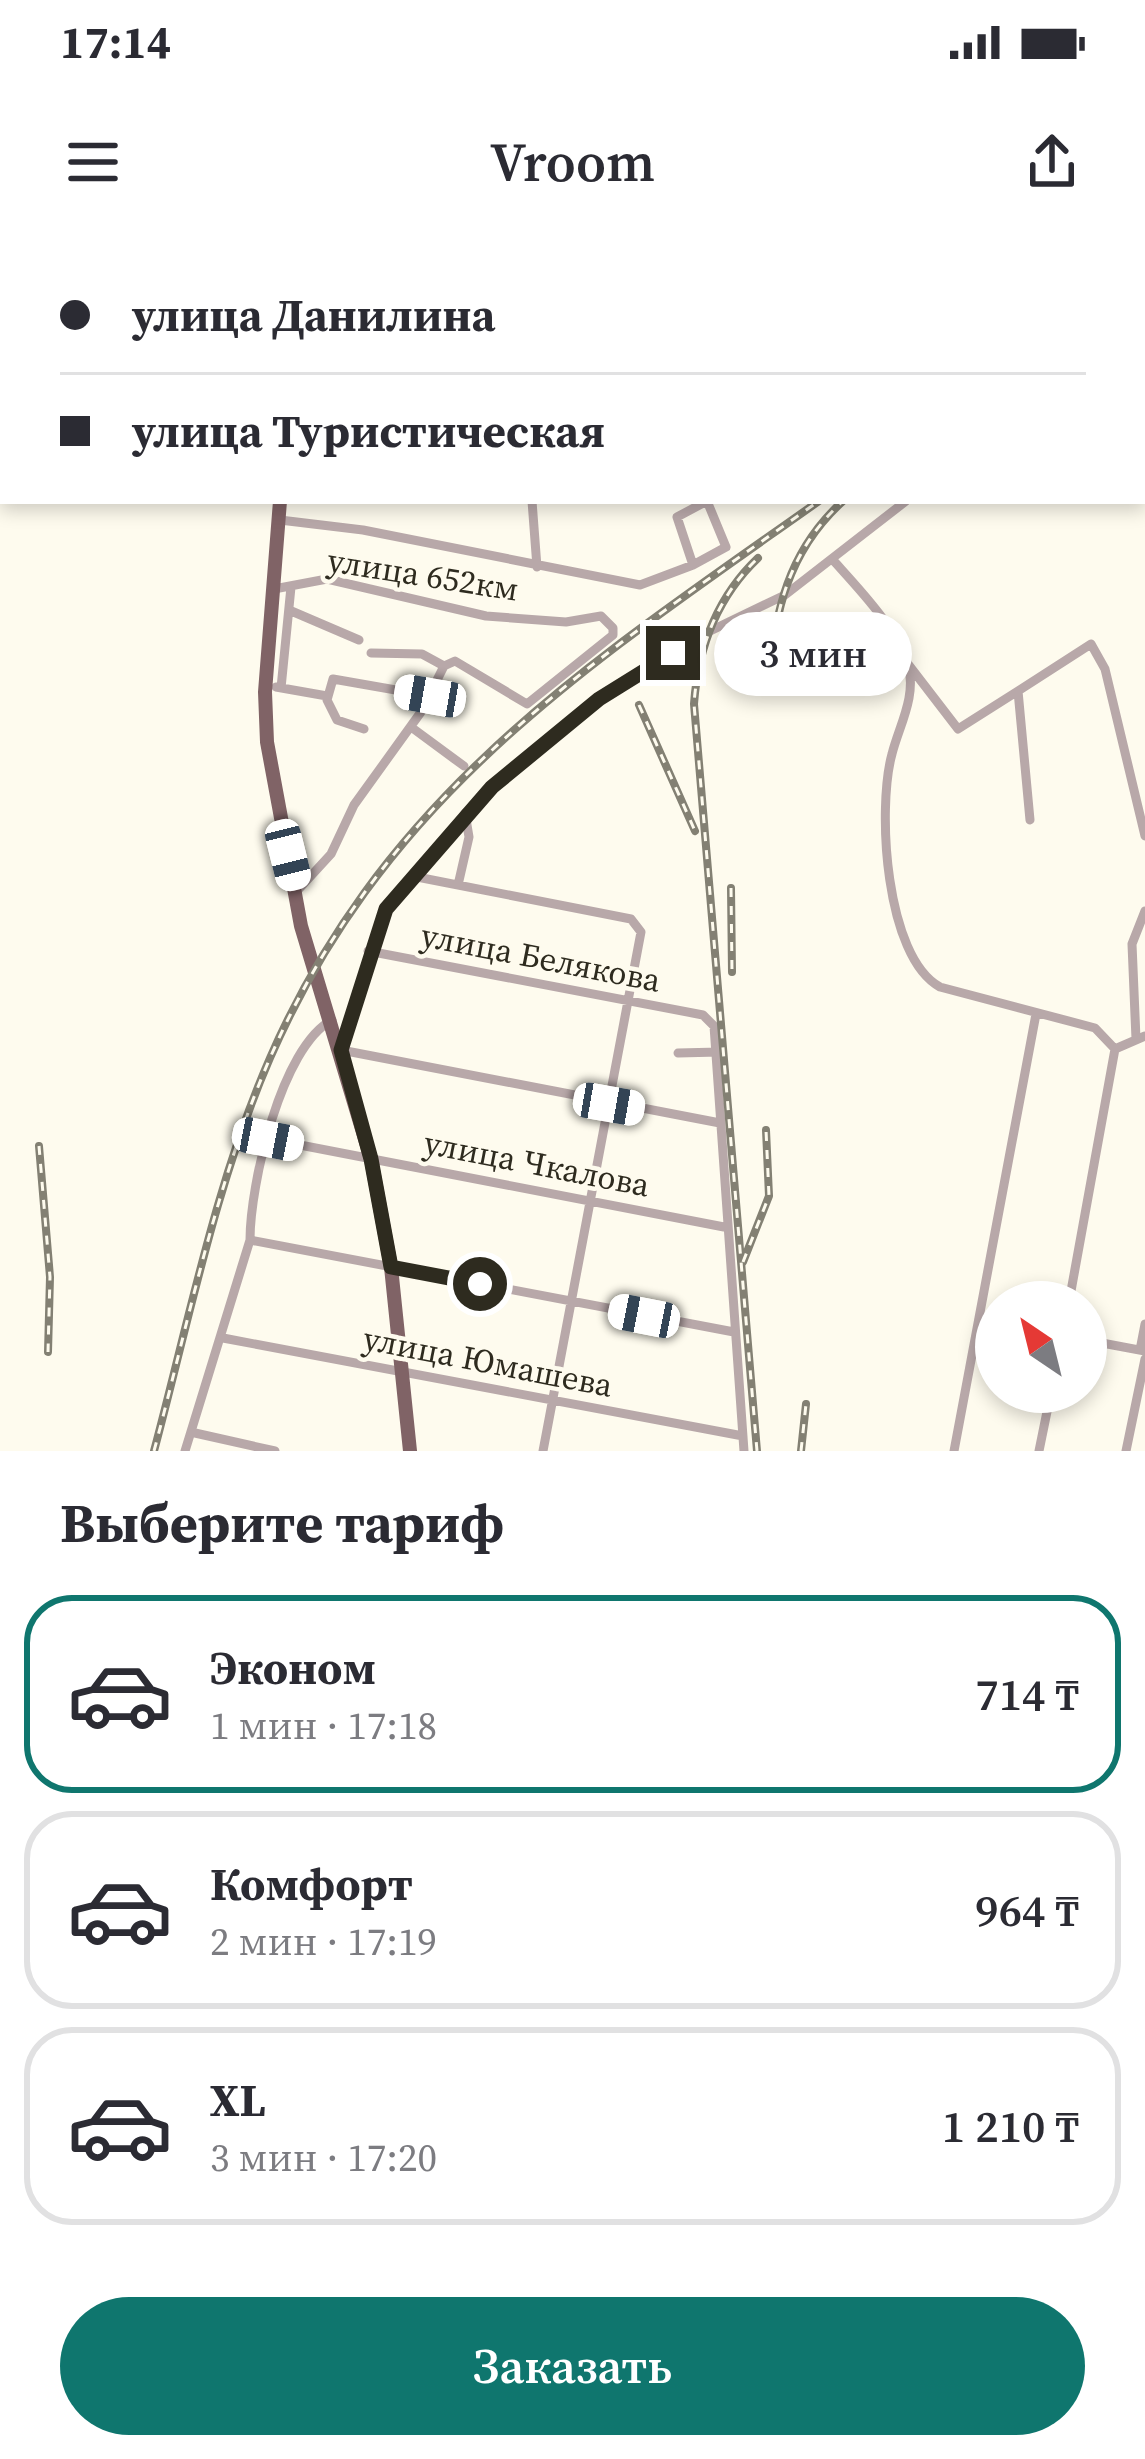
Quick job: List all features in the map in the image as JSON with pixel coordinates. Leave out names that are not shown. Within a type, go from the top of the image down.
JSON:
[{"type":"main road","points":[[276,504],[280,520],[268,749],[313,972],[332,1020],[371,1159],[391,1267],[410,1451]]},
{"type":"street","points":[[532,504],[537,567]]},
{"type":"street","points":[[693,565],[677,518],[702,504]]},
{"type":"street","points":[[280,520],[363,530],[640,585],[726,547],[708,504]]},
{"type":"street","points":[[720,1123],[341,1050],[368,951],[386,909],[465,813],[599,699],[708,632],[785,595],[902,504]]},
{"type":"street","points":[[833,560],[867,598],[908,664],[958,729],[1086,645],[1095,646],[1145,836]]},
{"type":"street","name":"улица 652км","points":[[274,589],[327,579],[486,616],[566,622],[601,616],[614,628],[613,635],[527,704],[455,661],[444,666],[422,654],[371,653]]},
{"type":"street","name":"улица 652км","points":[[273,687],[291,587]]},
{"type":"street","name":"улица 652км","points":[[289,610],[358,640]]},
{"type":"street","points":[[908,664],[907,705],[887,789],[885,854],[904,931],[929,981],[1095,1028],[1115,1049]]},
{"type":"street","points":[[297,891],[323,866],[354,805],[411,727],[444,666]]},
{"type":"street","points":[[364,729],[337,720],[327,696],[328,684],[338,679],[430,696]]},
{"type":"street","points":[[273,687],[327,696]]},
{"type":"street","points":[[1018,692],[1030,820]]},
{"type":"street","points":[[411,727],[464,766]]},
{"type":"street","points":[[458,885],[469,837],[465,813]]},
{"type":"street","points":[[412,876],[637,923],[641,932],[543,1451]]},
{"type":"street","points":[[1115,1049],[1140,1038],[1132,944],[1145,911]]},
{"type":"street","name":"улица Белякова","points":[[368,951],[703,1015],[714,1026],[719,1052]]},
{"type":"street","points":[[987,1281],[1000,1191],[1036,1014]]},
{"type":"street","points":[[185,1451],[195,1433],[250,1240],[250,1212],[280,1096],[310,1035],[332,1020]]},
{"type":"street","points":[[1073,1281],[1115,1049]]},
{"type":"street","points":[[678,1053],[719,1052],[724,1227],[744,1451]]},
{"type":"street","name":"улица Чкалова","points":[[268,1139],[724,1227]]},
{"type":"street","points":[[250,1240],[734,1332]]},
{"type":"street","points":[[1126,1451],[1145,1324]]},
{"type":"street","name":"улица Юмашева","points":[[223,1338],[743,1436]]},
{"type":"street","points":[[1107,1345],[1143,1353]]},
{"type":"street","points":[[954,1451],[975,1351]]},
{"type":"street","points":[[1039,1451],[1047,1413]]},
{"type":"street","points":[[195,1433],[275,1451]]},
{"type":"railway","points":[[154,1451],[205,1252],[251,1105],[318,964],[373,881],[435,807],[503,740],[654,618],[815,504]]},
{"type":"railway","points":[[769,684],[787,584],[809,541],[840,504]]},
{"type":"railway","points":[[757,1451],[694,704],[712,625],[731,589],[758,558]]},
{"type":"railway","points":[[639,705],[695,831]]},
{"type":"railway","points":[[731,888],[732,972]]},
{"type":"railway","points":[[743,1262],[769,1196],[766,1130]]},
{"type":"railway","points":[[39,1146],[50,1277],[48,1352]]},
{"type":"railway","points":[[801,1451],[806,1404]]},
{"type":"route","points":[[480,1284],[391,1267],[371,1159],[341,1050],[368,951],[386,909],[449,830],[492,787],[599,699],[673,653]]}]
